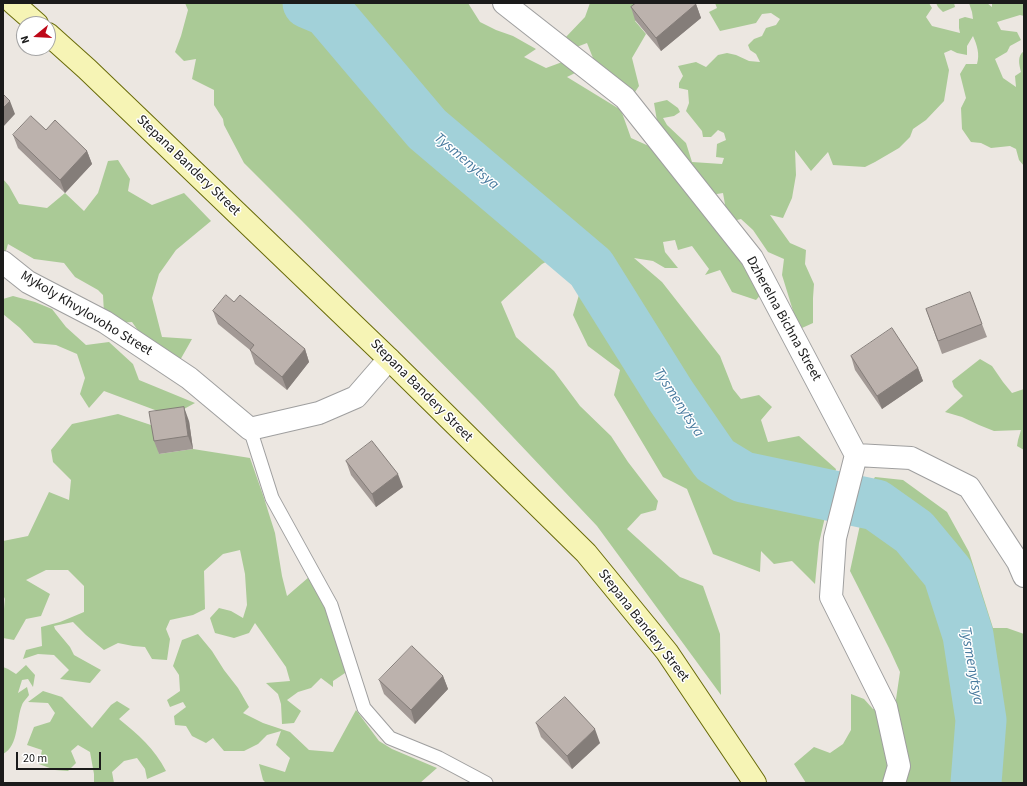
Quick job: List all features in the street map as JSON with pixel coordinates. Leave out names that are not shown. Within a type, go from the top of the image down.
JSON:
[{"type":"main road","points":[[14,3],[28,16]]},
{"type":"main road","name":"Stepana Bandery Street","points":[[56,41],[87,69],[390,359],[586,554],[667,652],[755,783]]},
{"type":"street","name":"Dzherelna Bichna Street","points":[[504,3],[625,98],[752,258],[856,454]]},
{"type":"street","name":"Mykoly Khvylovoho Street","points":[[3,262],[28,282],[105,322],[189,378],[250,429]]},
{"type":"street","points":[[250,429],[318,413],[356,397],[390,359]]},
{"type":"street","points":[[894,783],[899,766],[886,707],[831,597],[835,538],[856,454],[911,458],[969,487],[1018,562],[1024,576]]},
{"type":"lane","points":[[250,429],[272,498],[331,605],[364,708],[390,738],[439,758],[486,783]]},
{"type":"green space","points":[[185,3],[468,3],[480,22],[513,36],[536,49],[524,57],[546,68],[565,61],[579,71],[567,77],[621,110],[631,138],[660,151],[763,292],[756,300],[732,292],[720,270],[705,275],[709,269],[692,246],[678,250],[675,240],[663,242],[665,252],[678,268],[665,268],[653,261],[634,258],[662,282],[720,356],[733,389],[741,399],[759,395],[772,407],[761,420],[768,442],[799,436],[836,469],[819,543],[815,584],[792,561],[774,564],[761,551],[760,572],[713,554],[687,489],[663,477],[614,395],[620,370],[588,346],[573,315],[584,278],[561,254],[542,264],[501,302],[516,337],[554,371],[580,406],[611,436],[628,462],[658,501],[656,510],[641,514],[627,529],[680,577],[703,586],[720,634],[721,695],[597,526],[479,401],[244,163],[224,125],[223,119],[214,105],[214,90],[192,79],[196,59],[184,61],[175,52],[188,10]]},
{"type":"green space","points":[[590,3],[633,3],[643,14],[635,21],[646,34],[632,58],[639,86],[633,95],[595,63],[587,43],[574,48],[565,38],[585,17]]},
{"type":"green space","points":[[715,3],[929,3],[932,8],[926,17],[932,26],[960,33],[959,19],[965,17],[973,19],[969,3],[987,3],[992,7],[992,3],[1024,3],[1024,16],[1020,15],[997,22],[1001,30],[1017,32],[1021,40],[1010,46],[1007,52],[995,59],[1003,78],[1016,87],[1015,76],[1021,72],[1019,58],[1024,51],[1024,166],[1019,160],[1016,149],[1010,146],[991,148],[981,143],[971,142],[962,129],[961,108],[966,98],[960,74],[966,64],[977,64],[978,50],[973,36],[967,46],[967,55],[951,50],[944,53],[949,70],[944,101],[926,120],[913,129],[910,137],[899,148],[865,167],[833,165],[828,152],[811,171],[795,150],[796,175],[792,198],[783,218],[770,215],[790,243],[806,250],[805,264],[814,284],[813,323],[802,328],[794,314],[782,275],[784,259],[768,252],[753,230],[741,219],[733,221],[727,216],[723,193],[706,195],[657,121],[654,103],[667,100],[678,108],[680,112],[674,116],[663,118],[667,125],[686,143],[692,162],[722,164],[724,158],[716,157],[717,144],[726,140],[724,133],[718,130],[711,137],[703,137],[702,131],[686,111],[689,103],[688,90],[679,88],[679,83],[683,76],[678,66],[696,62],[706,67],[718,55],[727,53],[749,61],[760,62],[756,54],[750,50],[748,45],[754,39],[762,36],[766,28],[776,25],[780,19],[771,13],[762,14],[756,23],[720,31],[709,12],[717,8]]},
{"type":"green space","points":[[936,3],[954,3],[955,7],[943,12]]},
{"type":"green space","points":[[118,160],[130,179],[128,191],[152,205],[184,193],[211,221],[176,250],[159,274],[152,298],[162,337],[192,339],[179,362],[148,345],[132,322],[117,323],[104,313],[103,295],[98,290],[75,277],[64,263],[34,259],[8,244],[3,261],[3,179],[9,186],[19,204],[47,208],[65,193],[84,211],[98,193],[108,161]]},
{"type":"green space","points":[[13,296],[35,302],[52,309],[66,327],[86,345],[109,342],[133,364],[139,380],[195,403],[171,416],[104,391],[89,408],[80,394],[85,378],[77,354],[56,345],[34,343],[20,328],[3,314],[3,299]]},
{"type":"green space","points":[[980,359],[992,366],[1012,393],[1024,389],[1024,450],[1017,446],[1021,430],[994,431],[962,417],[945,412],[963,396],[954,387],[952,381]]},
{"type":"green space","points":[[118,414],[154,426],[159,454],[193,449],[250,458],[275,533],[287,596],[309,577],[327,607],[348,671],[333,681],[333,687],[321,678],[311,688],[298,692],[287,700],[301,711],[294,723],[282,724],[281,704],[278,694],[266,683],[290,681],[286,667],[255,623],[249,633],[234,638],[215,633],[210,618],[219,608],[231,611],[243,618],[247,605],[245,574],[240,550],[223,554],[204,571],[205,609],[193,615],[170,620],[166,629],[170,639],[167,660],[152,659],[145,647],[118,643],[104,650],[73,622],[54,626],[70,647],[74,655],[101,670],[90,683],[60,679],[69,670],[54,655],[38,654],[23,659],[26,650],[42,646],[41,627],[60,622],[84,612],[84,586],[68,570],[46,570],[26,580],[50,594],[41,616],[26,619],[14,640],[3,638],[5,597],[3,601],[3,541],[28,536],[49,492],[69,500],[71,480],[53,462],[51,450],[72,424]]},
{"type":"green space","points":[[875,477],[903,480],[947,512],[969,552],[993,628],[1007,628],[1024,634],[1024,783],[806,783],[794,764],[814,747],[830,753],[843,744],[851,730],[851,694],[864,699],[873,709],[895,706],[900,672],[850,571],[868,488]]},
{"type":"green space","points":[[198,634],[238,688],[249,707],[243,713],[263,723],[290,732],[309,750],[333,752],[356,710],[379,741],[392,749],[437,768],[420,783],[266,783],[263,780],[259,764],[285,772],[290,758],[276,745],[281,731],[267,735],[258,744],[244,751],[224,751],[213,738],[206,743],[192,736],[186,726],[175,725],[174,716],[186,707],[183,702],[170,707],[167,700],[180,691],[179,675],[173,666],[182,640]]},
{"type":"green space","points":[[26,665],[35,675],[33,687],[28,679],[22,680],[18,693],[27,687],[29,695],[22,705],[12,745],[3,754],[3,667],[16,674]]},
{"type":"green space","points":[[43,691],[62,697],[92,728],[111,705],[117,701],[130,709],[119,719],[146,742],[166,771],[147,779],[145,769],[137,758],[124,761],[112,772],[114,783],[94,783],[90,752],[78,745],[71,751],[76,763],[68,771],[55,770],[39,764],[42,750],[27,745],[34,727],[50,722],[55,713],[48,703],[28,702]]},
{"type":"building","points":[[636,3],[696,4],[656,38],[631,7]]},
{"type":"building","points":[[3,94],[10,101],[3,108]]},
{"type":"building","points":[[31,116],[46,130],[55,120],[87,151],[60,180],[13,135]]},
{"type":"building","points":[[970,292],[982,324],[938,341],[926,309]]},
{"type":"building","points":[[226,295],[234,302],[240,295],[305,349],[282,377],[250,350],[254,345],[213,311]]},
{"type":"building","points":[[892,328],[918,368],[877,396],[851,356]]},
{"type":"building","points":[[184,407],[188,436],[154,441],[149,412]]},
{"type":"building","points":[[372,441],[398,474],[372,494],[346,461]]},
{"type":"building","points":[[412,646],[443,676],[411,710],[379,680]]},
{"type":"building","points":[[565,697],[595,729],[567,756],[536,723]]},
{"type":"waterway","name":"Tysmenytsya","points":[[308,3],[327,11],[427,129],[591,268],[671,396],[715,460],[743,477],[876,505],[914,532],[948,573],[968,635],[981,720],[976,783]]}]
